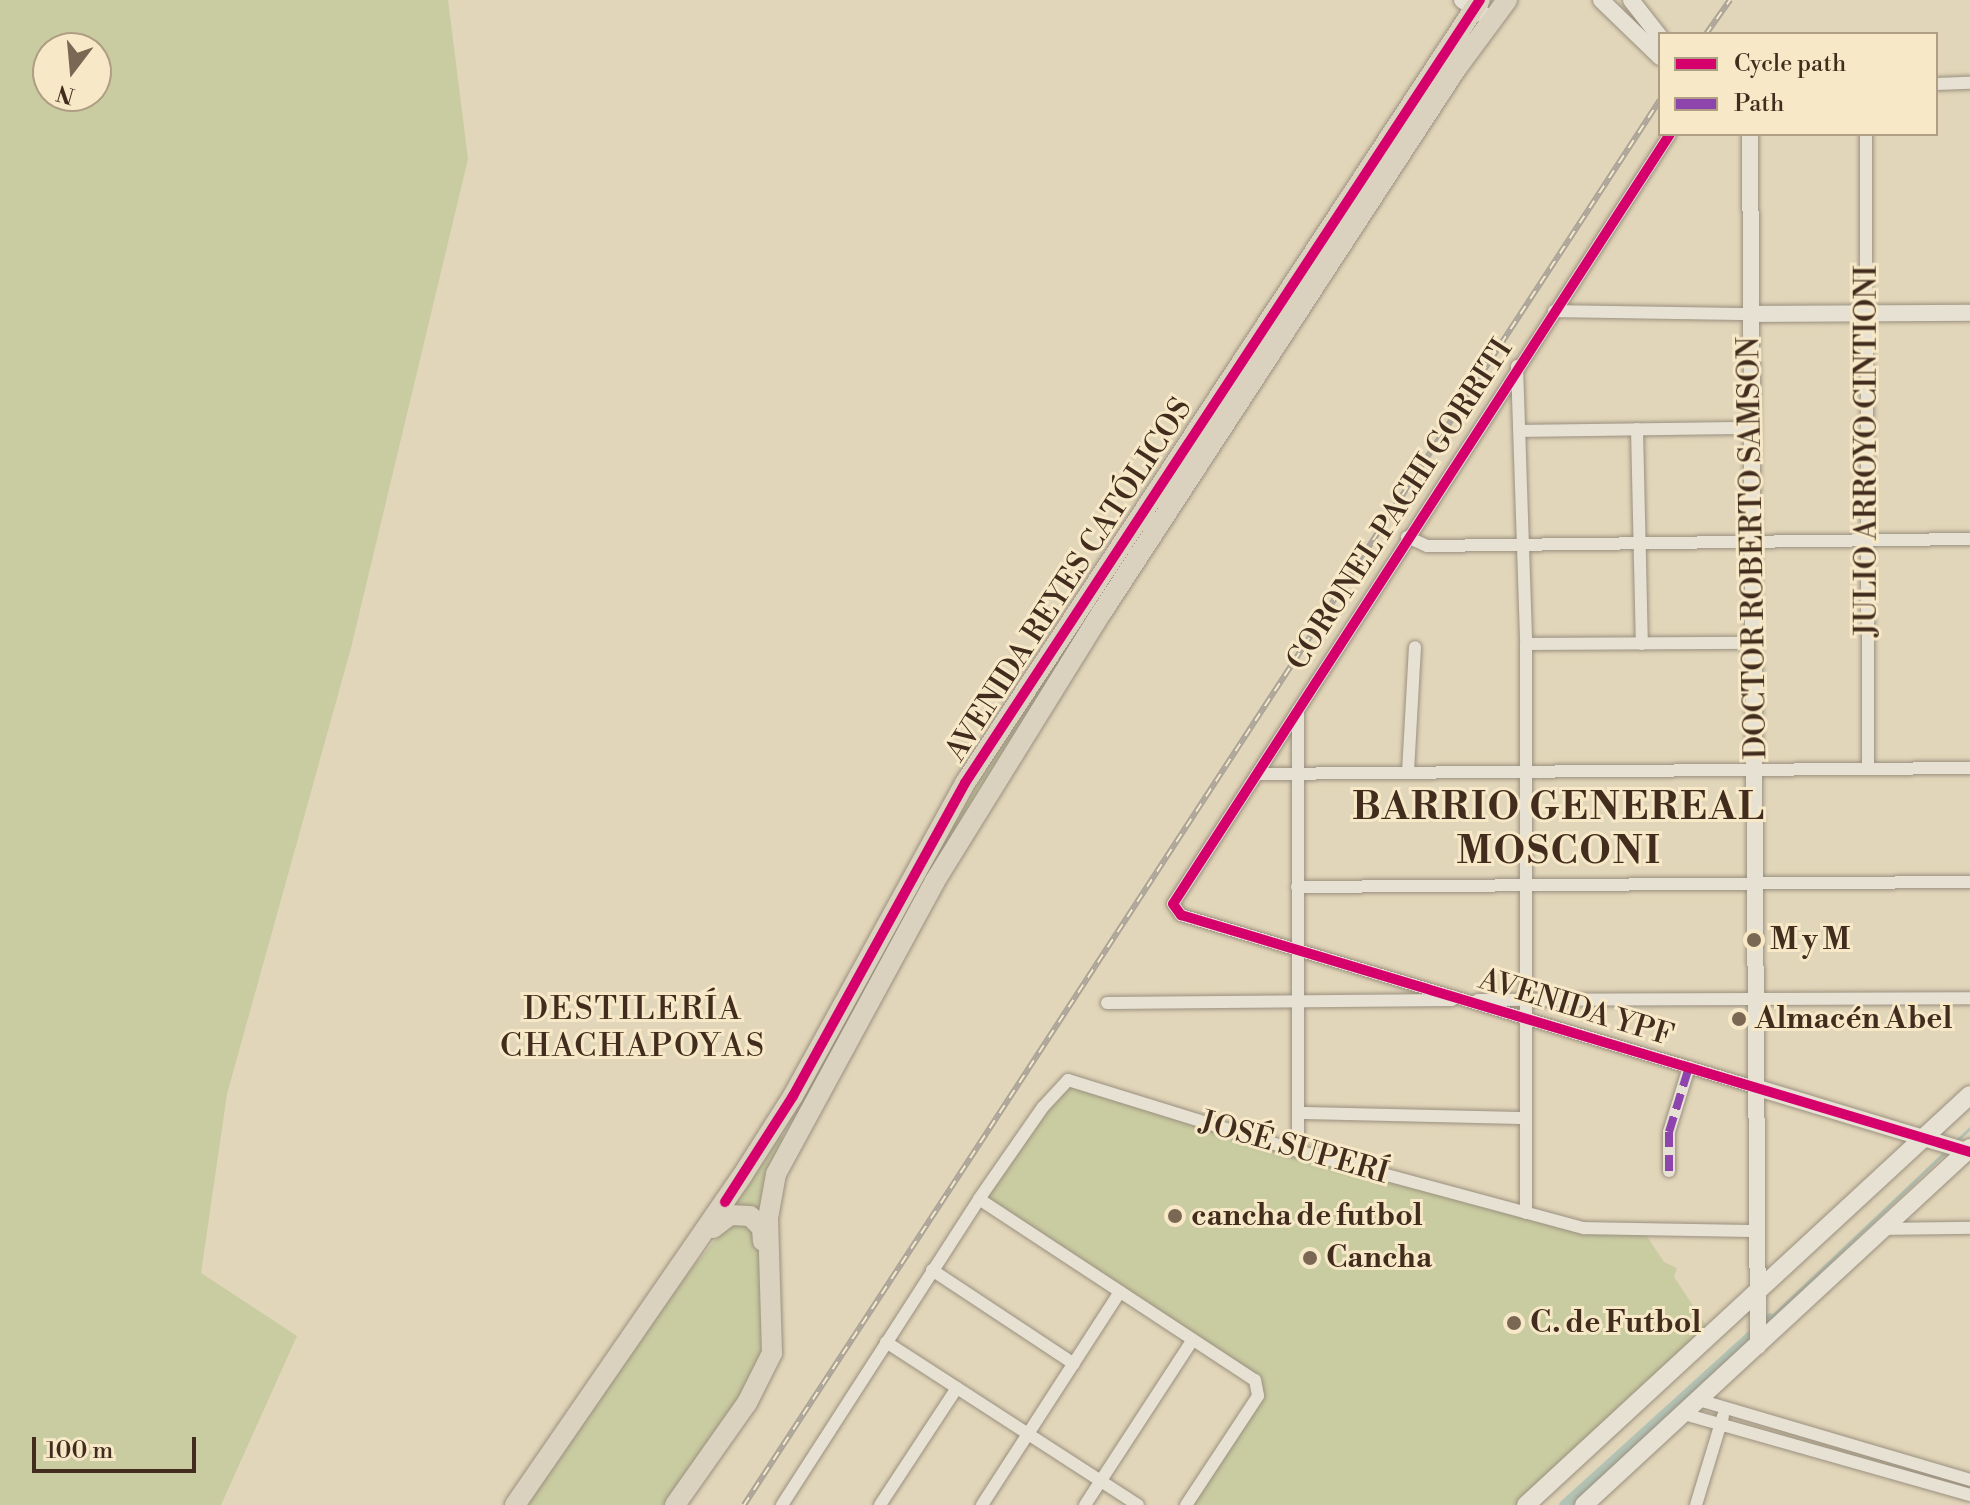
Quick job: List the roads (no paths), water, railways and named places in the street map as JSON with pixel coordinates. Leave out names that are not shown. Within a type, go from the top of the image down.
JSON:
[{"type":"main road","name":"AVENIDA REYES CATÓLICOS","points":[[675,1505],[762,1379],[772,1353],[768,1218],[776,1174],[935,881],[1102,612],[1507,0]]},
{"type":"main road","name":"AVENIDA REYES CATÓLICOS","points":[[515,1505],[685,1263],[793,1096],[958,794],[1472,3]]},
{"type":"main road","points":[[1526,1505],[1759,1292],[1932,1140],[1970,1095]]},
{"type":"main road","points":[[1584,1505],[1966,1150]]},
{"type":"main road","points":[[685,1263],[718,1222],[730,1215],[750,1216],[762,1228],[770,1304]]},
{"type":"street","points":[[1601,0],[1658,55]]},
{"type":"street","points":[[1631,0],[1658,34]]},
{"type":"street","points":[[1472,3],[1492,21]]},
{"type":"street","points":[[1938,84],[1970,83]]},
{"type":"street","name":"CORONEL PACHI GORRITI","points":[[1173,904],[1517,366],[1669,136]]},
{"type":"street","name":"DOCTOR ROBERTO SAMSON","points":[[1750,136],[1758,1346]]},
{"type":"street","name":"JULIO ARROYO CINTIONI","points":[[1866,136],[1868,769]]},
{"type":"street","points":[[1554,311],[1970,313]]},
{"type":"street","points":[[1517,366],[1522,431],[1526,644],[1526,1213]]},
{"type":"street","points":[[1522,431],[1751,428]]},
{"type":"street","points":[[1637,429],[1642,644]]},
{"type":"street","points":[[1407,537],[1427,546],[1970,539]]},
{"type":"street","points":[[1526,644],[1753,643]]},
{"type":"street","points":[[1408,772],[1415,647]]},
{"type":"street","points":[[1298,708],[1298,1151]]},
{"type":"street","points":[[1257,774],[1970,768]]},
{"type":"street","points":[[1297,887],[1970,882]]},
{"type":"street","name":"AVENIDA YPF","points":[[1173,904],[1181,915],[1966,1150]]},
{"type":"street","points":[[1107,1003],[1970,998]]},
{"type":"street","points":[[1669,1171],[1669,1132],[1689,1067]]},
{"type":"street","name":"JOSÉ SUPERÍ","points":[[979,1199],[1043,1107],[1068,1080],[1298,1151],[1603,1231],[1759,1231]]},
{"type":"street","points":[[1300,1113],[1525,1118]]},
{"type":"street","points":[[782,1505],[979,1199],[1255,1380],[1259,1392],[1186,1505]]},
{"type":"street","points":[[1882,1229],[1970,1228]]},
{"type":"street","points":[[932,1270],[1074,1364]]},
{"type":"street","points":[[982,1505],[1120,1292]]},
{"type":"street","points":[[1085,1505],[1192,1341]]},
{"type":"street","points":[[886,1342],[1138,1505]]},
{"type":"street","points":[[880,1505],[957,1388]]},
{"type":"street","points":[[1699,1400],[1970,1480]]},
{"type":"street","points":[[1696,1505],[1726,1408]]},
{"type":"street","points":[[1684,1414],[1970,1495]]},
{"type":"street","points":[[1894,1473],[1899,1459]]},
{"type":"waterway","points":[[1955,1142],[1970,1128]]},
{"type":"waterway","points":[[1770,1318],[1947,1150]]},
{"type":"waterway","points":[[1564,1505],[1770,1318]]},
{"type":"railway","points":[[1707,32],[1730,0]]},
{"type":"railway","points":[[744,1505],[1658,103]]},
{"type":"place","name":"M y M","points":[[1754,940]]},
{"type":"place","name":"Almacén Abel","points":[[1739,1019]]},
{"type":"place","name":"cancha de futbol","points":[[1175,1216]]},
{"type":"place","name":"Cancha","points":[[1310,1258]]},
{"type":"place","name":"C. de Futbol","points":[[1514,1323]]},
{"type":"district","name":"BARRIO GENEREAL MOSCONI","points":[[1559,830]]},
{"type":"district","name":"DESTILERÍA CHACHAPOYAS","points":[[633,1028]]}]
